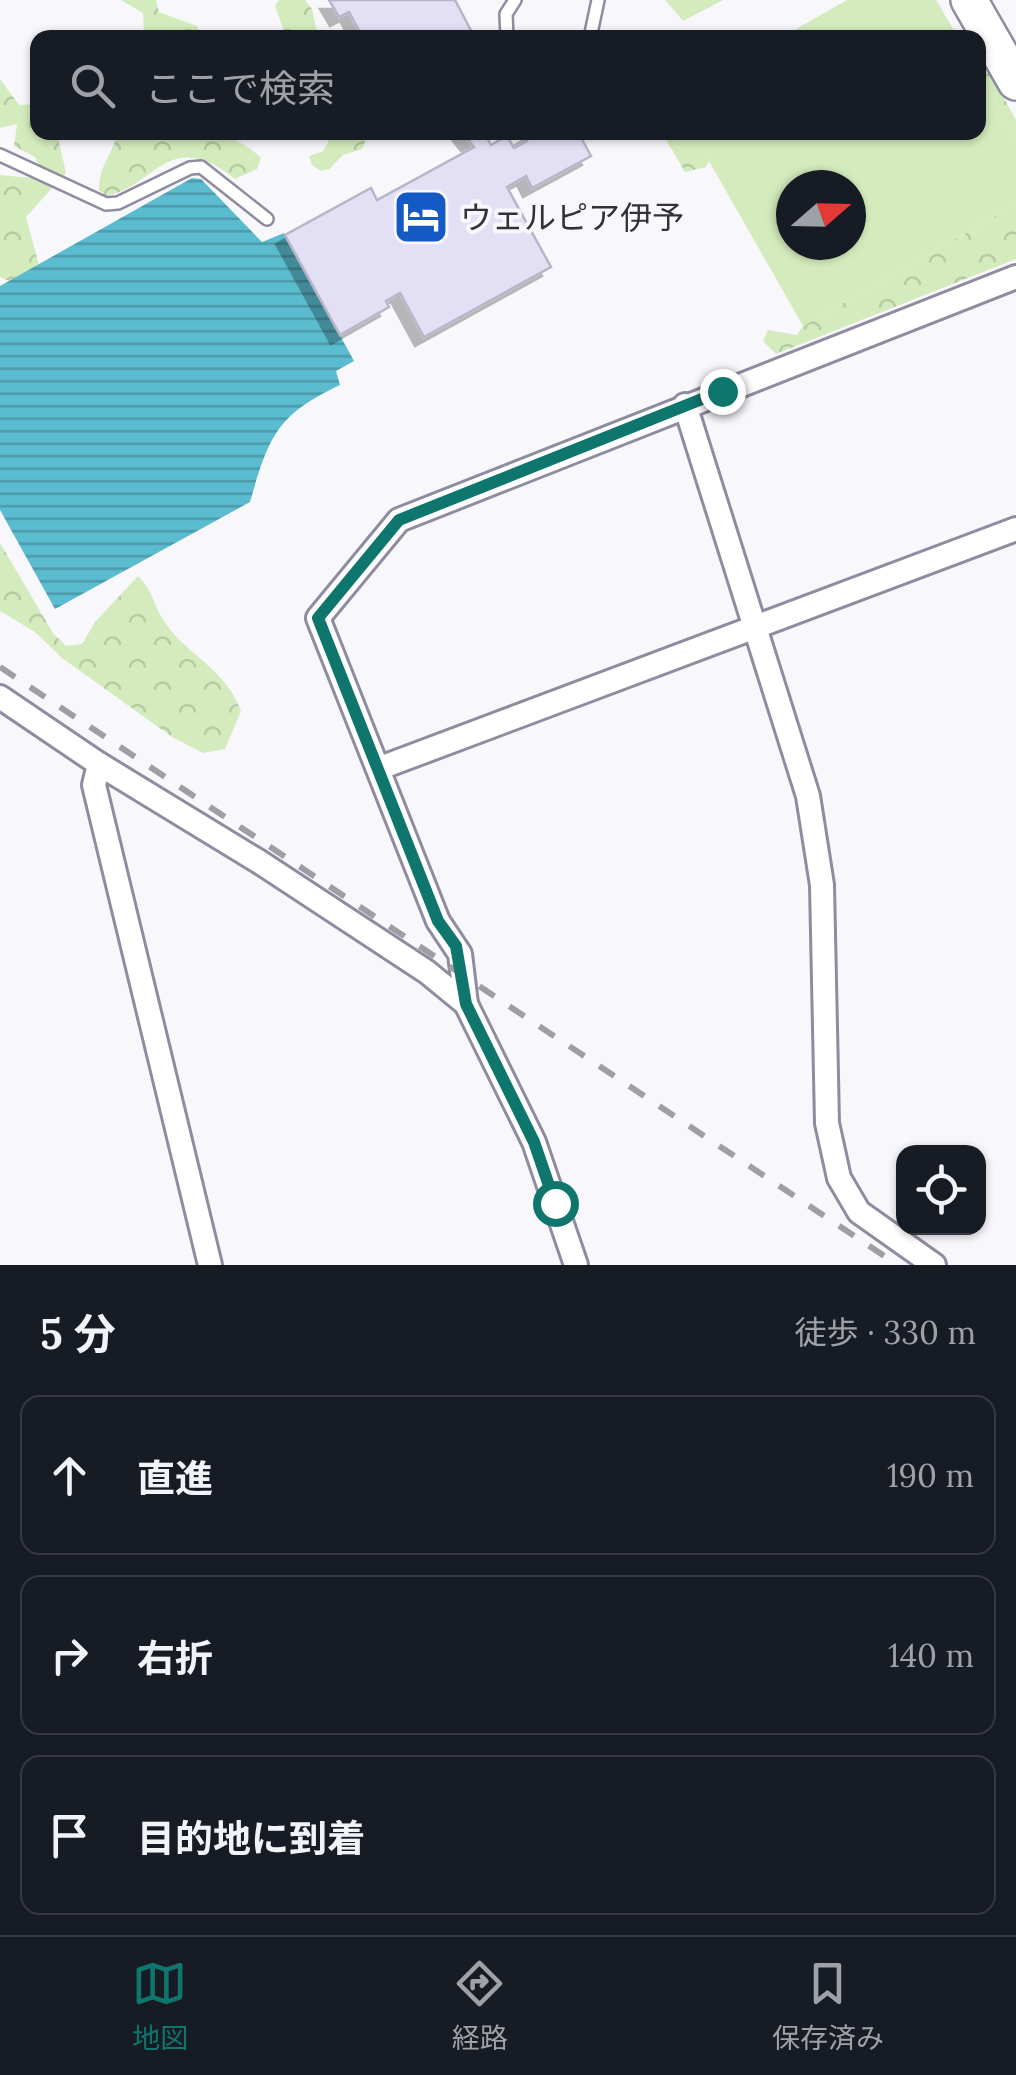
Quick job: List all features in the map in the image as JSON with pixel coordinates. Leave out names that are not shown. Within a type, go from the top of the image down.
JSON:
[{"type":"main road","points":[[969,0],[1016,82]]},
{"type":"street","points":[[576,1265],[534,1142],[466,1004],[460,954],[438,921],[318,618],[390,527],[685,405],[1016,277]]},
{"type":"street","points":[[685,405],[808,796],[822,885],[827,1124],[839,1178],[859,1212],[934,1265]]},
{"type":"street","points":[[380,768],[1016,529]]},
{"type":"street","points":[[0,697],[427,972],[466,1004]]},
{"type":"street","points":[[99,764],[94,786],[210,1265]]},
{"type":"lane","points":[[507,30],[506,14],[515,0]]},
{"type":"lane","points":[[592,30],[598,0]]},
{"type":"lane","points":[[0,155],[106,204],[118,204],[190,168],[201,167],[267,219]]},
{"type":"green space","points":[[121,0],[156,0],[159,12],[199,30],[144,30],[143,13]]},
{"type":"green space","points":[[279,0],[305,0],[312,9],[316,30],[284,30],[275,6]]},
{"type":"green space","points":[[665,0],[723,0],[683,21]]},
{"type":"green space","points":[[847,0],[936,0],[954,30],[794,30]]},
{"type":"green space","points":[[986,66],[1016,120],[1016,139],[986,86]]},
{"type":"green space","points":[[0,79],[19,105],[30,104],[30,140],[59,140],[66,173],[26,217],[39,265],[9,281],[0,277],[0,175],[32,178],[38,164],[35,157],[14,146],[17,124],[0,128]]},
{"type":"green space","points":[[986,86],[1016,139],[1016,204],[803,326],[697,140],[986,140]]},
{"type":"green space","points":[[115,140],[234,140],[261,158],[257,169],[235,179],[213,164],[178,158],[106,196],[99,190]]},
{"type":"green space","points":[[327,140],[366,140],[362,149],[343,155],[329,169],[321,171],[312,165],[309,156],[323,151]]},
{"type":"green space","points":[[666,140],[697,140],[709,161],[706,167],[685,172]]},
{"type":"green space","points":[[1016,204],[1016,259],[776,354],[763,341],[768,330],[797,335],[803,326]]},
{"type":"green space","points":[[0,543],[53,633],[66,646],[82,644],[95,622],[138,576],[170,629],[234,695],[241,711],[225,749],[203,753],[172,737],[62,658],[35,632],[0,611]]},
{"type":"water","points":[[192,178],[201,179],[262,242],[284,233],[354,361],[336,371],[340,385],[302,407],[278,430],[250,502],[55,609],[0,510],[0,286]]},
{"type":"building","points":[[329,0],[455,0],[471,30],[359,30],[349,12],[339,17]]},
{"type":"building","name":"ウェルピア伊予","points":[[468,140],[488,140],[491,145],[509,140],[514,148],[526,140],[582,140],[591,156],[532,188],[526,176],[507,187],[551,267],[424,337],[400,293],[386,301],[389,307],[340,335],[285,235],[371,188],[377,200],[474,147]]},
{"type":"railway","points":[[0,667],[898,1265]]},
{"type":"place","name":"ウェルピア伊予","points":[[421,217]]},
{"type":"route","points":[[555,1203],[534,1142],[466,1004],[460,954],[438,921],[318,618],[399,520],[722,391]]}]
